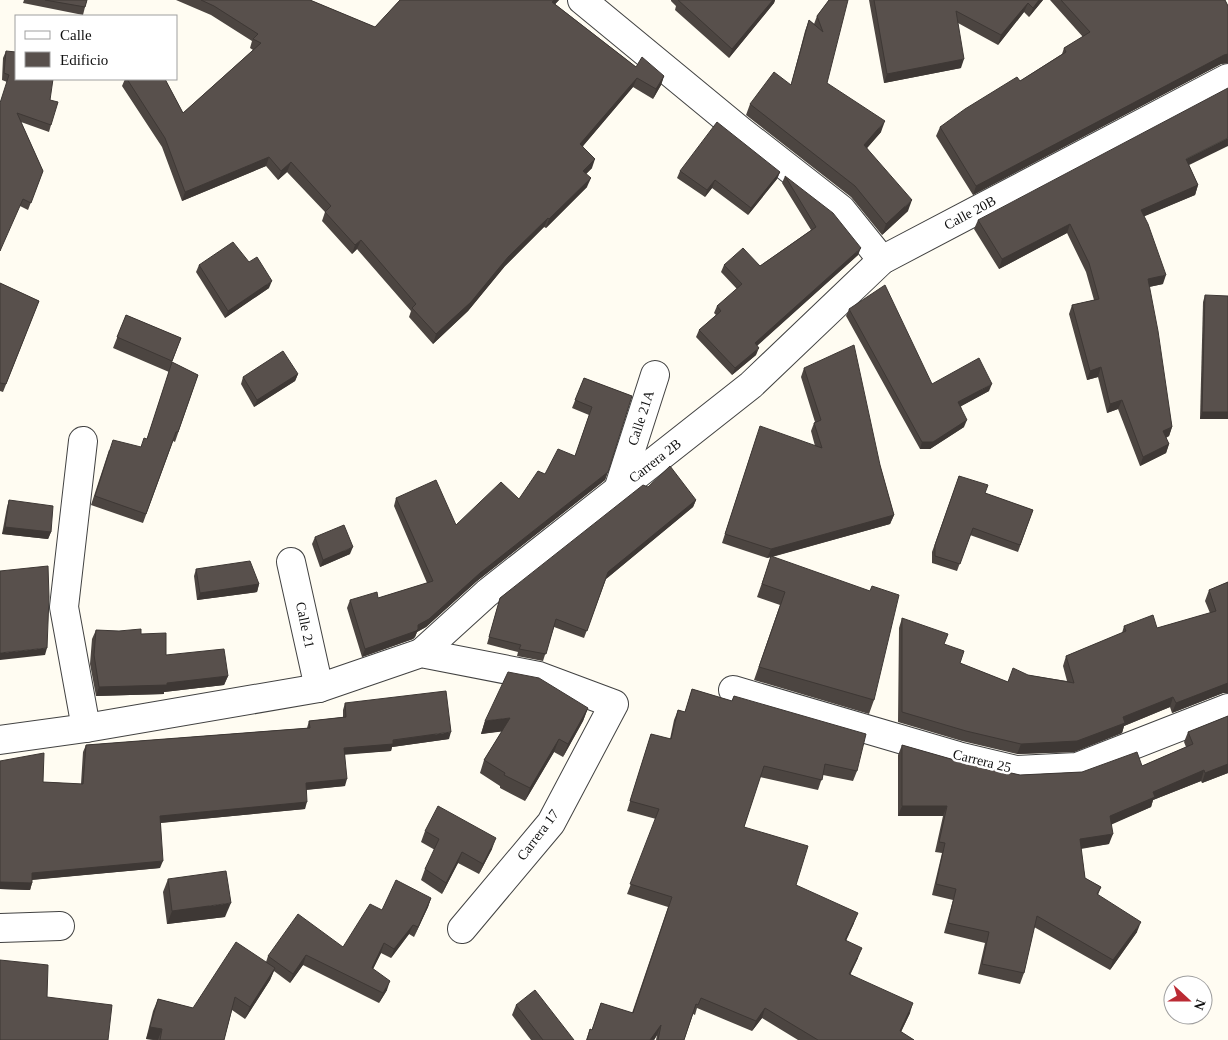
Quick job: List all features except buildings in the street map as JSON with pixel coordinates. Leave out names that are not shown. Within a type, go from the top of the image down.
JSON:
[{"type":"street","points":[[582,0],[741,132],[841,209],[882,260]]},
{"type":"street","name":"Calle 20B","points":[[882,260],[1228,78]]},
{"type":"street","name":"Carrera 2B","points":[[420,653],[488,593],[751,385],[882,260]]},
{"type":"street","name":"Calle 21A","points":[[618,490],[655,375]]},
{"type":"street","points":[[83,441],[64,607],[86,728]]},
{"type":"street","name":"Calle 21","points":[[291,562],[319,688]]},
{"type":"street","points":[[0,740],[86,728],[319,688],[420,653]]},
{"type":"street","name":"Carrera 17","points":[[420,653],[539,676],[614,704],[551,823],[462,930]]},
{"type":"street","name":"Carrera 25","points":[[733,690],[958,756],[1016,770],[1077,767],[1228,708]]},
{"type":"street","points":[[0,928],[60,926]]}]
